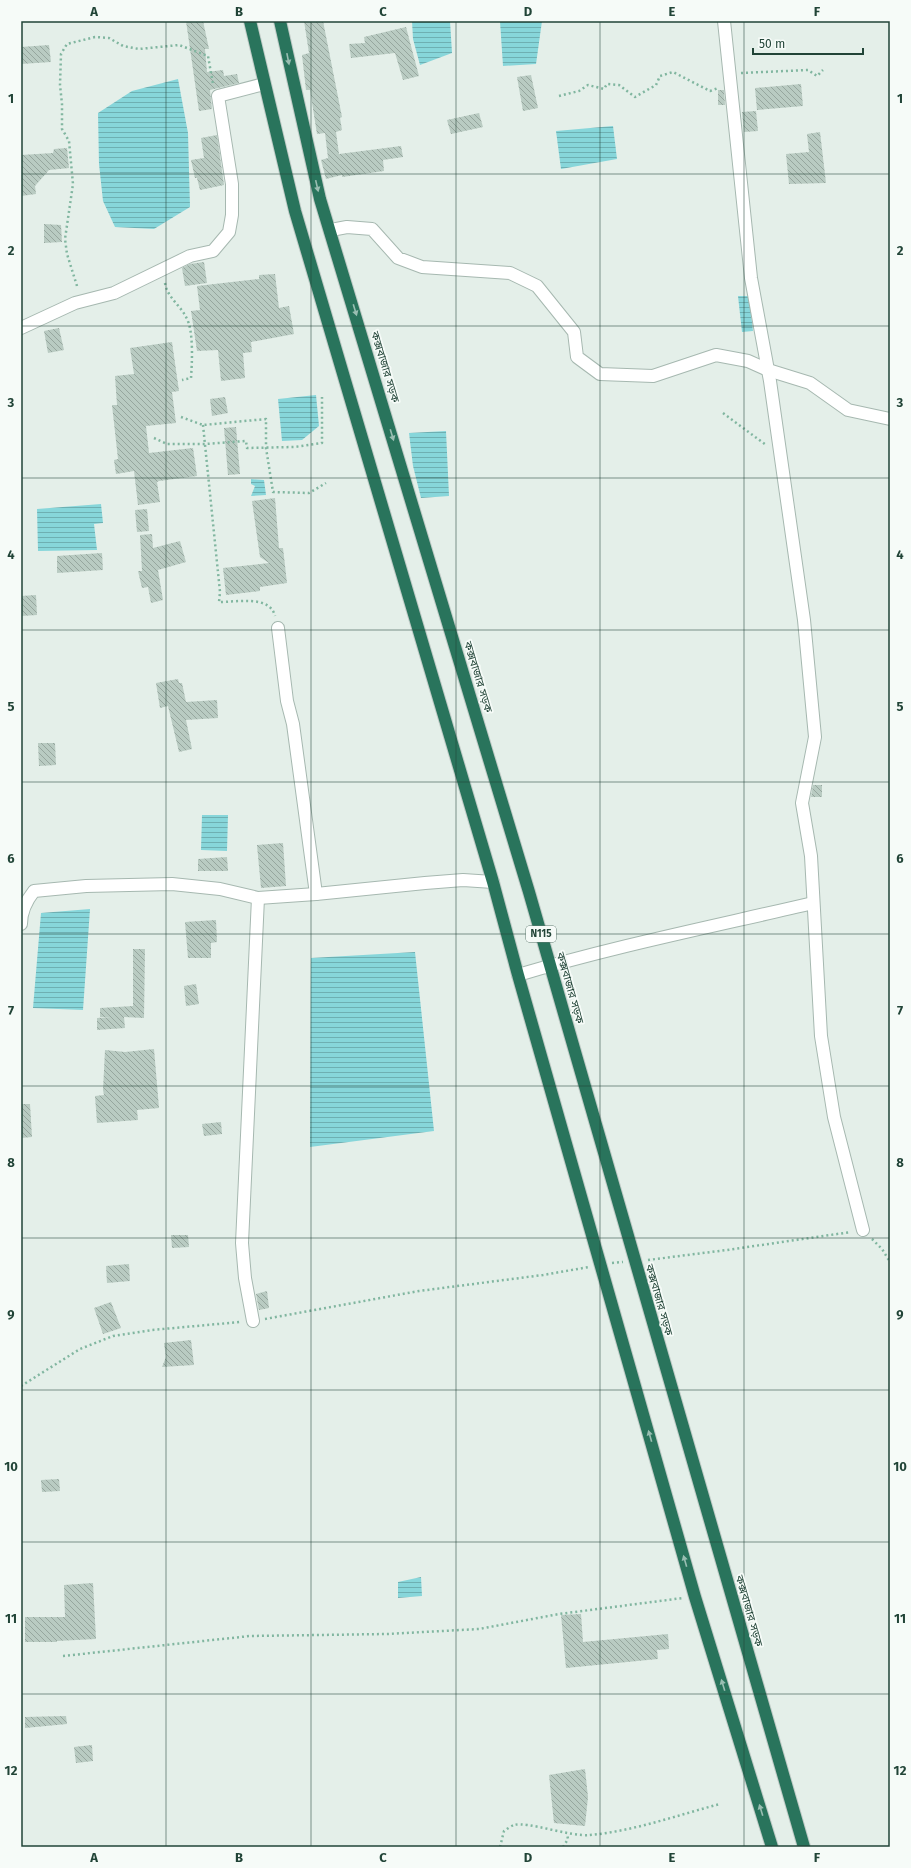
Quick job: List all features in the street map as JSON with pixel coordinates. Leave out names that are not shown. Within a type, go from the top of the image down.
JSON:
[{"type":"highway","points":[[250,21],[297,219],[493,882],[518,975],[602,1264],[696,1597],[772,1847]]},
{"type":"highway","name":"কক্সবাজার সড়ক","points":[[280,21],[320,199],[550,966],[804,1847]]},
{"type":"street","points":[[724,21],[751,278],[768,370],[804,620],[815,738],[802,804],[811,856],[822,1044],[834,1118],[863,1230]]},
{"type":"street","points":[[21,328],[75,303],[114,293],[190,256],[213,251],[229,232],[232,215],[232,184],[218,96],[264,84]]},
{"type":"street","points":[[330,230],[347,227],[372,229],[398,258],[422,267],[510,273],[537,286],[574,332],[577,357],[600,374],[653,376],[716,356],[748,360],[768,370],[810,383],[848,410],[890,419]]},
{"type":"street","points":[[278,628],[287,701],[293,724],[316,894]]},
{"type":"street","points":[[21,924],[21,914],[28,899],[34,891],[86,886],[172,884],[220,889],[258,898],[463,880],[493,882]]},
{"type":"street","points":[[253,1321],[245,1278],[242,1243],[258,898]]},
{"type":"street","points":[[518,975],[813,903]]},
{"type":"path","points":[[77,286],[67,254],[65,239],[73,184],[69,142],[62,129],[60,85],[61,54],[67,44],[95,37],[109,38],[123,46],[139,49],[179,45],[208,56],[213,84],[218,96]]},
{"type":"path","points":[[559,96],[579,91],[588,85],[604,90],[607,84],[619,85],[635,96],[656,85],[660,76],[673,72],[710,91],[725,85],[730,74],[808,70],[817,76],[823,70]]},
{"type":"path","points":[[164,269],[165,288],[187,317],[192,343],[191,378],[182,380]]},
{"type":"path","points":[[154,438],[167,444],[205,444],[246,441],[247,448],[294,448],[322,443],[322,397]]},
{"type":"path","points":[[723,413],[780,456]]},
{"type":"path","points":[[181,417],[203,425],[266,419],[266,448],[273,492],[309,493],[326,483]]},
{"type":"path","points":[[203,425],[220,592],[219,602],[258,602],[270,606],[273,609],[278,628]]},
{"type":"path","points":[[21,1386],[80,1349],[113,1336],[152,1330],[253,1321],[419,1291],[543,1276],[602,1264],[727,1250],[863,1230],[882,1249],[890,1262]]},
{"type":"path","points":[[63,1656],[250,1636],[387,1634],[480,1629],[560,1614],[696,1597]]},
{"type":"path","points":[[500,1847],[504,1831],[515,1824],[567,1834],[589,1835],[626,1829],[720,1804]]},
{"type":"path","points":[[563,1847],[568,1839],[567,1834]]},
{"type":"water","points":[[412,21],[450,21],[452,53],[420,65],[413,39]]},
{"type":"water","points":[[500,21],[542,21],[536,64],[503,66]]},
{"type":"water","points":[[178,79],[188,133],[190,207],[154,229],[115,227],[103,201],[99,164],[98,113],[132,91]]},
{"type":"water","points":[[613,126],[617,159],[561,169],[556,131]]},
{"type":"water","points":[[738,296],[749,296],[753,331],[742,332]]},
{"type":"water","points":[[316,395],[319,426],[302,440],[282,441],[278,399]]},
{"type":"water","points":[[446,431],[449,496],[421,498],[413,466],[409,433]]},
{"type":"water","points":[[251,479],[264,480],[266,495],[251,496],[255,486],[251,484]]},
{"type":"water","points":[[101,504],[103,523],[94,524],[97,550],[38,551],[37,509]]},
{"type":"water","points":[[202,815],[228,815],[227,851],[201,850]]},
{"type":"water","points":[[90,909],[83,1010],[33,1008],[41,913]]},
{"type":"water","points":[[415,952],[434,1131],[310,1147],[311,958]]},
{"type":"water","points":[[421,1577],[422,1596],[398,1598],[398,1582]]},
{"type":"building","points":[[186,21],[203,21],[209,49],[205,49],[207,72],[223,70],[224,76],[237,74],[239,83],[210,90],[212,109],[199,111]]},
{"type":"building","points":[[304,21],[323,21],[342,117],[340,118],[342,130],[336,132],[339,154],[401,146],[403,157],[383,160],[384,171],[342,177],[342,175],[326,179],[321,160],[328,158],[325,133],[317,134],[310,90],[306,90],[302,55],[309,53]]},
{"type":"building","points":[[406,27],[419,76],[403,80],[395,53],[351,58],[349,44],[365,43],[364,37]]},
{"type":"building","points":[[49,45],[51,62],[21,64],[21,47]]},
{"type":"building","points":[[531,75],[538,108],[523,111],[517,77]]},
{"type":"building","points":[[801,84],[803,106],[757,110],[755,88]]},
{"type":"building","points":[[718,90],[724,90],[725,105],[718,105]]},
{"type":"building","points":[[756,111],[758,131],[744,132],[742,112]]},
{"type":"building","points":[[479,113],[483,127],[451,134],[447,120]]},
{"type":"building","points":[[820,132],[826,183],[789,184],[786,154],[809,152],[807,134]]},
{"type":"building","points":[[217,135],[224,185],[200,190],[197,178],[195,178],[191,160],[204,158],[201,138]]},
{"type":"building","points":[[67,148],[69,168],[49,170],[35,186],[36,194],[21,196],[21,155],[53,153],[54,149]]},
{"type":"building","points":[[44,224],[61,225],[62,242],[44,243]]},
{"type":"building","points":[[204,262],[207,283],[185,286],[182,268],[190,264]]},
{"type":"building","points":[[275,274],[279,308],[289,306],[294,334],[251,342],[252,352],[243,353],[245,378],[221,381],[218,350],[197,351],[191,311],[200,310],[197,286],[259,279],[259,275]]},
{"type":"building","points":[[59,328],[64,350],[48,353],[44,331]]},
{"type":"building","points":[[172,342],[179,391],[172,392],[176,423],[146,426],[149,453],[193,448],[197,476],[159,481],[157,482],[160,502],[138,505],[134,471],[116,474],[114,460],[118,459],[112,405],[117,405],[115,376],[134,374],[130,348]]},
{"type":"building","points":[[225,397],[228,413],[212,416],[210,399]]},
{"type":"building","points":[[236,427],[240,474],[228,475],[224,428]]},
{"type":"building","points":[[275,498],[279,548],[283,548],[287,583],[260,587],[260,591],[226,595],[223,568],[269,563],[260,557],[252,501]]},
{"type":"building","points":[[147,509],[149,531],[137,532],[135,510]]},
{"type":"building","points":[[152,534],[153,548],[180,541],[186,562],[158,570],[163,600],[151,603],[148,587],[142,588],[138,571],[142,571],[140,535]]},
{"type":"building","points":[[102,553],[103,570],[57,573],[57,556]]},
{"type":"building","points":[[36,595],[37,615],[21,616],[21,596]]},
{"type":"building","points":[[178,679],[179,683],[182,683],[186,702],[217,700],[218,718],[186,720],[192,749],[179,752],[168,706],[160,708],[156,683]]},
{"type":"building","points":[[38,743],[55,743],[56,765],[39,766]]},
{"type":"building","points":[[813,785],[822,785],[822,797],[811,797]]},
{"type":"building","points":[[283,843],[286,886],[261,888],[257,845]]},
{"type":"building","points":[[227,857],[228,871],[198,871],[198,859]]},
{"type":"building","points":[[216,920],[217,942],[211,943],[211,958],[188,958],[185,922]]},
{"type":"building","points":[[133,949],[145,949],[144,1018],[124,1017],[125,1028],[97,1030],[97,1018],[111,1017],[100,1017],[100,1008],[133,1006]]},
{"type":"building","points":[[196,984],[199,1004],[186,1006],[184,986]]},
{"type":"building","points":[[154,1049],[159,1108],[137,1110],[138,1120],[97,1123],[95,1096],[104,1095],[105,1050],[125,1052]]},
{"type":"building","points":[[21,1104],[30,1104],[32,1137],[21,1138]]},
{"type":"building","points":[[221,1122],[222,1134],[204,1136],[202,1124]]},
{"type":"building","points":[[171,1235],[188,1235],[189,1247],[172,1248]]},
{"type":"building","points":[[129,1264],[130,1281],[107,1283],[106,1266]]},
{"type":"building","points":[[267,1291],[269,1308],[259,1310],[256,1294]]},
{"type":"building","points":[[111,1302],[121,1328],[103,1334],[94,1308]]},
{"type":"building","points":[[191,1340],[194,1365],[162,1367],[166,1357],[164,1343]]},
{"type":"building","points":[[59,1479],[60,1491],[42,1492],[41,1480]]},
{"type":"building","points":[[93,1583],[96,1639],[57,1642],[25,1642],[25,1617],[65,1617],[64,1585]]},
{"type":"building","points":[[581,1614],[583,1642],[668,1634],[669,1649],[657,1650],[658,1659],[566,1668],[561,1615]]},
{"type":"building","points":[[66,1716],[67,1724],[25,1728],[25,1717]]},
{"type":"building","points":[[92,1745],[93,1761],[76,1763],[74,1747]]},
{"type":"building","points":[[585,1769],[588,1797],[585,1826],[554,1823],[549,1775]]}]
